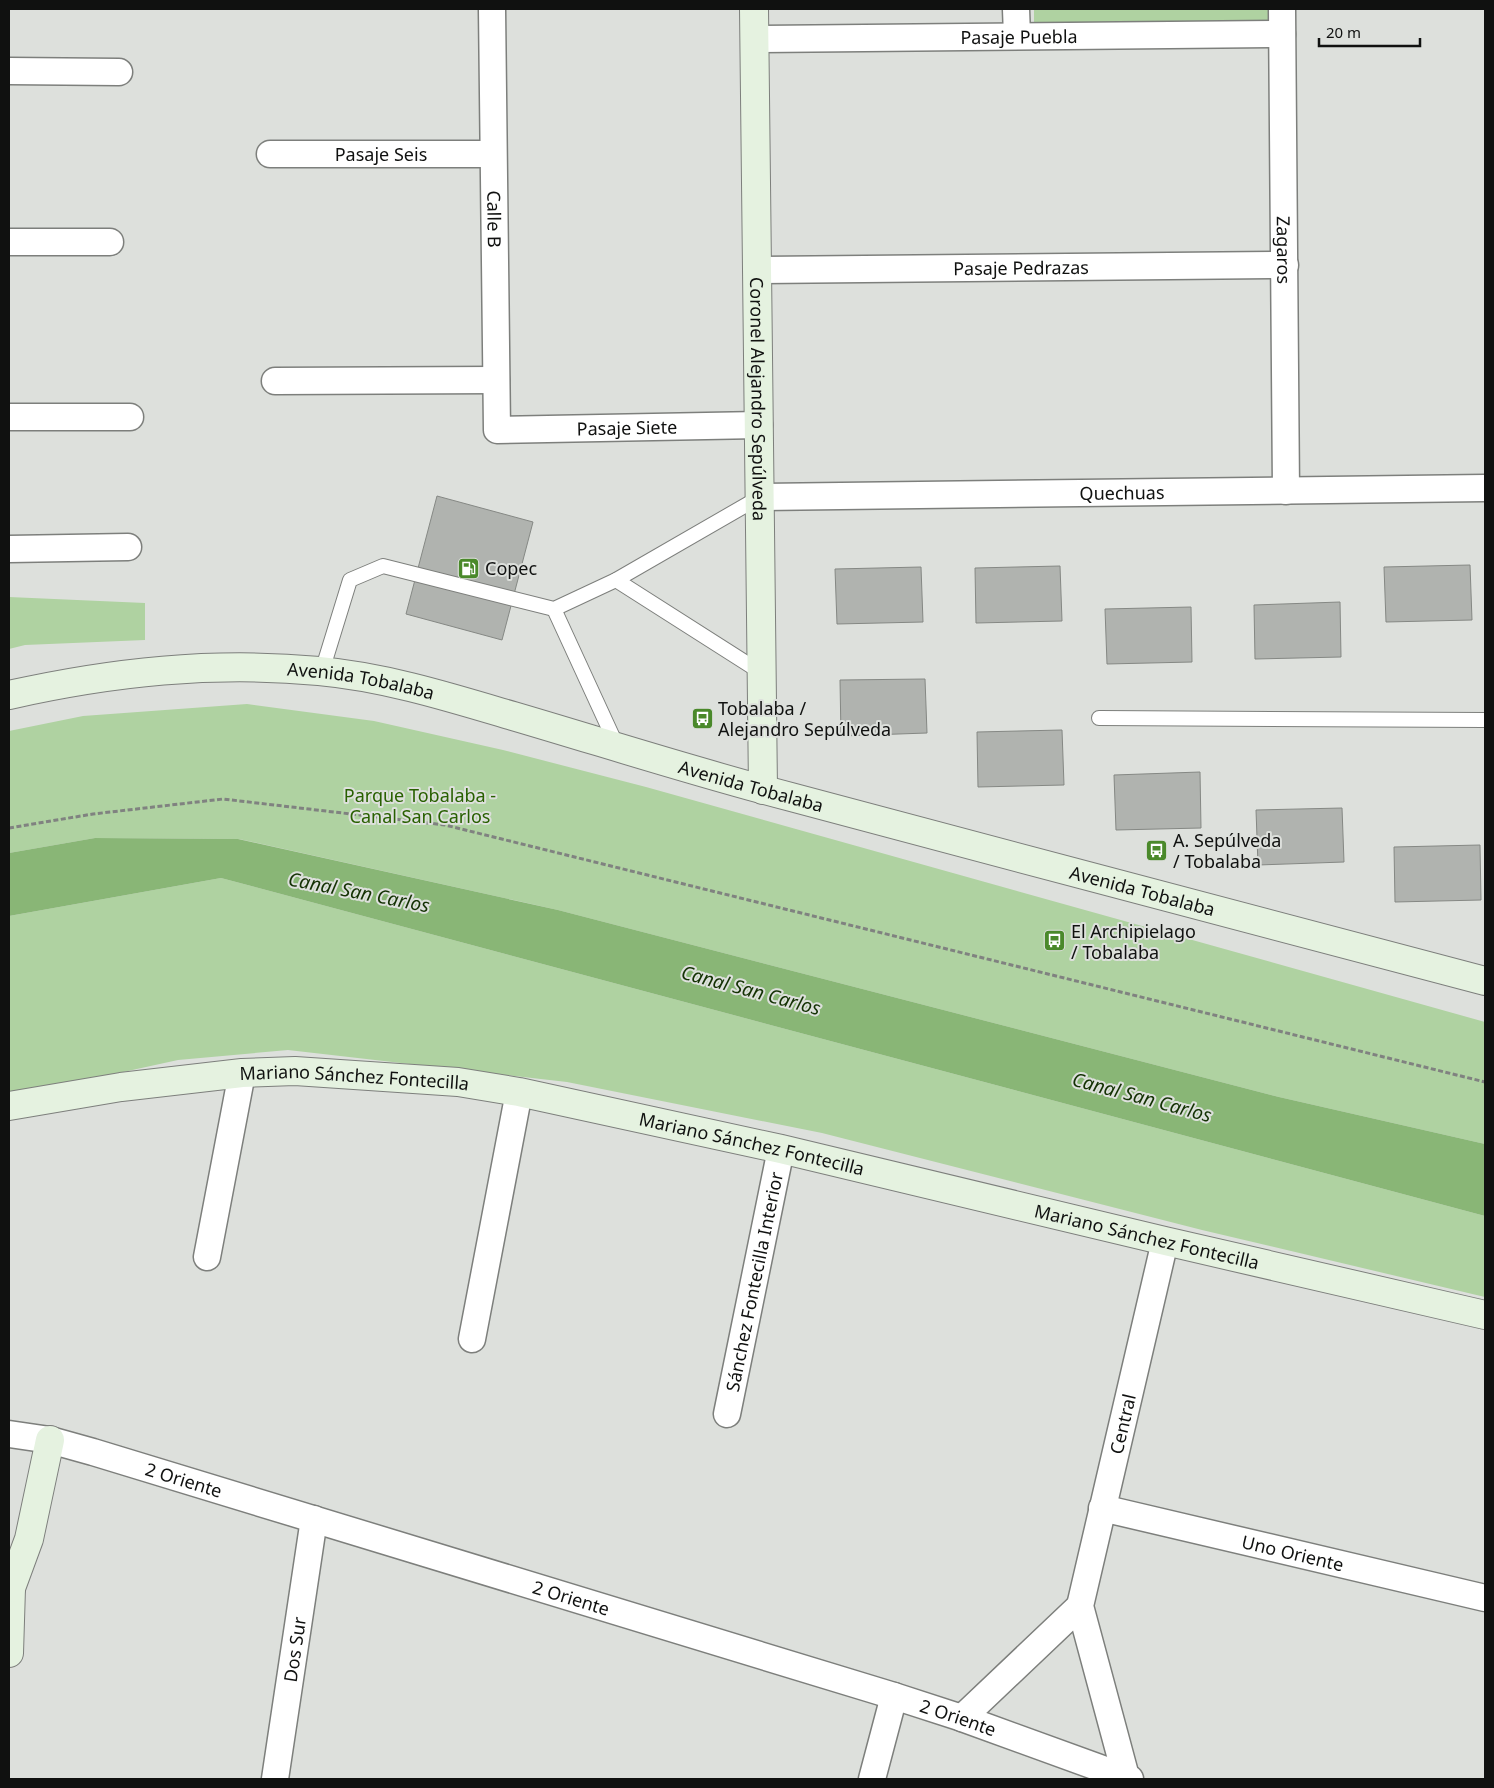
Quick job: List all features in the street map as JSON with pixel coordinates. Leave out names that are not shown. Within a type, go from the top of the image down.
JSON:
[{"type":"street","name":"Calle B","points":[[492,9],[496,430]]},
{"type":"street","name":"Coronel Alejandro Sepúlveda","points":[[754,9],[764,790]]},
{"type":"street","points":[[1016,9],[1017,36]]},
{"type":"street","name":"Pasaje Puebla","points":[[755,39],[1017,36],[1282,21]]},
{"type":"street","name":"Zagaros","points":[[1282,21],[1286,491]]},
{"type":"street","points":[[9,71],[120,72]]},
{"type":"street","name":"Pasaje Seis","points":[[270,154],[493,154]]},
{"type":"street","points":[[9,242],[110,242]]},
{"type":"street","name":"Pasaje Pedrazas","points":[[757,270],[1285,265]]},
{"type":"street","points":[[275,381],[496,380]]},
{"type":"street","points":[[9,417],[130,417]]},
{"type":"street","name":"Pasaje Siete","points":[[496,430],[759,425]]},
{"type":"street","name":"Quechuas","points":[[760,497],[1485,488]]},
{"type":"street","points":[[9,549],[128,547]]},
{"type":"street","name":"Avenida Tobalaba","points":[[9,695],[104,676],[152,670],[209,667],[266,667],[322,671],[393,683],[467,702],[764,790],[1485,981]]},
{"type":"street","name":"Mariano Sánchez Fontecilla","points":[[9,1106],[121,1087],[242,1073],[295,1071],[458,1082],[519,1092],[782,1149],[1165,1242],[1485,1315]]},
{"type":"street","points":[[207,1257],[242,1073]]},
{"type":"street","points":[[472,1339],[519,1092]]},
{"type":"street","name":"Sánchez Fontecilla Interior","points":[[727,1414],[782,1149]]},
{"type":"street","name":"Central","points":[[1128,1778],[1080,1606],[1165,1242]]},
{"type":"street","name":"2 Oriente","points":[[9,1434],[50,1440],[894,1696],[962,1718],[1128,1778]]},
{"type":"street","points":[[9,1653],[10,1581],[29,1539],[50,1440]]},
{"type":"street","name":"Uno Oriente","points":[[1102,1508],[1485,1598]]},
{"type":"street","name":"Dos Sur","points":[[275,1779],[314,1519]]},
{"type":"street","points":[[962,1718],[1080,1606]]},
{"type":"street","points":[[872,1779],[894,1696]]},
{"type":"lane","points":[[322,671],[350,580],[382,566],[554,609],[616,580],[760,497]]},
{"type":"lane","points":[[616,580],[762,673]]},
{"type":"lane","points":[[554,609],[617,746]]},
{"type":"lane","points":[[1099,718],[1485,720]]},
{"type":"path","points":[[9,828],[93,814],[223,799],[445,825],[1485,1082]]},
{"type":"green space","points":[[1034,9],[1269,9],[1269,23],[1034,29]]},
{"type":"green space","points":[[9,597],[145,603],[145,640],[25,645],[9,649]]},
{"type":"green space","name":"Parque Tobalaba - Canal San Carlos","points":[[247,704],[374,721],[503,750],[646,787],[1485,1022],[1485,1144],[1279,1097],[558,910],[239,839],[95,838],[9,853],[9,731],[83,716]]},
{"type":"green space","points":[[221,878],[1485,1216],[1485,1297],[1202,1230],[822,1133],[567,1082],[288,1050],[178,1060],[9,1097],[9,916]]},
{"type":"water","name":"Canal San Carlos","points":[[95,838],[238,839],[558,910],[1279,1097],[1485,1144],[1485,1216],[221,878],[9,916],[9,853]]},
{"type":"building","name":"Copec","points":[[437,496],[533,522],[502,640],[406,614]]},
{"type":"building","points":[[1470,565],[1472,620],[1386,622],[1384,567]]},
{"type":"building","points":[[1060,566],[1062,621],[976,623],[975,568]]},
{"type":"building","points":[[921,567],[923,622],[837,624],[835,569]]},
{"type":"building","points":[[1340,602],[1341,657],[1255,659],[1254,605]]},
{"type":"building","points":[[1191,607],[1192,662],[1107,664],[1105,609]]},
{"type":"building","points":[[925,679],[927,733],[841,736],[840,680]]},
{"type":"building","points":[[1062,730],[1064,785],[978,787],[977,732]]},
{"type":"building","points":[[1200,772],[1201,828],[1116,830],[1114,775]]},
{"type":"building","points":[[1342,808],[1344,862],[1258,865],[1256,810]]},
{"type":"building","points":[[1480,845],[1481,900],[1395,902],[1394,847]]},
{"type":"place","name":"Copec","points":[[469,568]]},
{"type":"place","name":"Tobalaba / Alejandro Sepúlveda","points":[[702,718]]},
{"type":"place","name":"A. Sepúlveda / Tobalaba","points":[[1157,850]]},
{"type":"place","name":"El Archipielago / Tobalaba","points":[[1055,941]]}]
